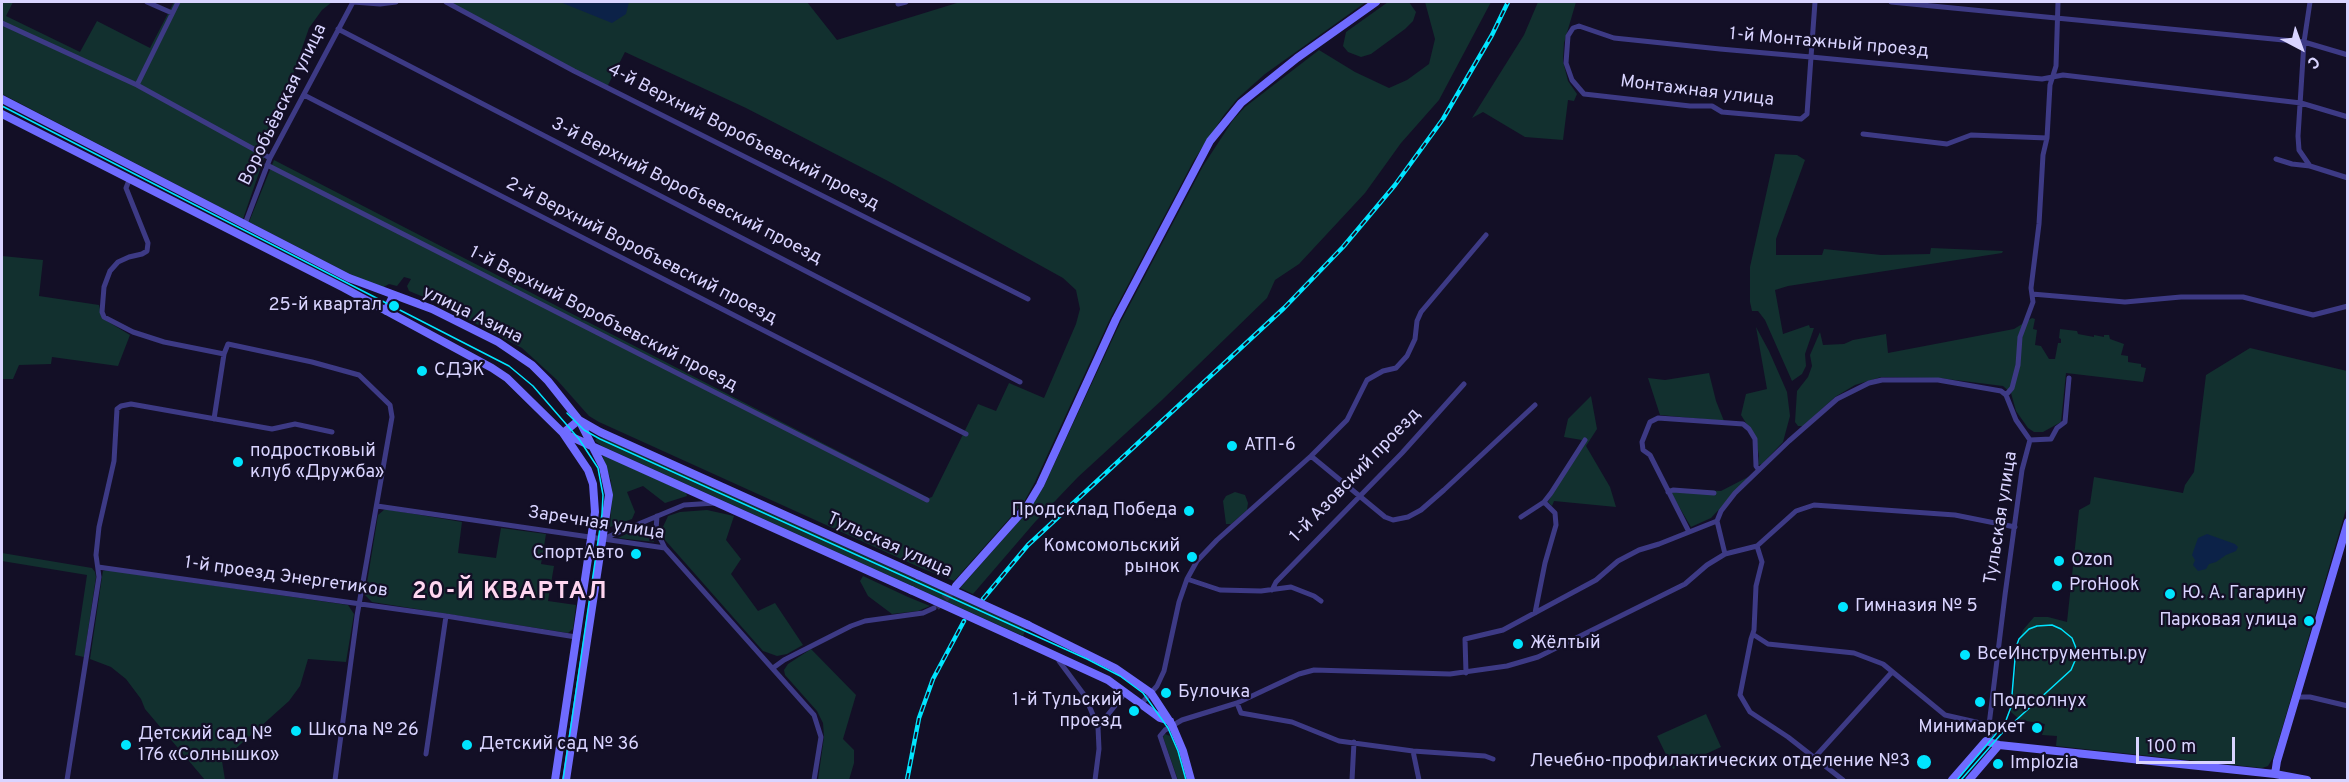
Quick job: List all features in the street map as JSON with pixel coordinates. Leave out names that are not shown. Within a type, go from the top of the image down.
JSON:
[{"type":"street","points":[[147,2],[172,14]]},
{"type":"street","points":[[137,85],[178,2]]},
{"type":"street","points":[[353,2],[380,4],[396,2]]},
{"type":"street","name":"Воробьёвская улица","points":[[244,224],[270,158],[353,2]]},
{"type":"street","name":"4-й Верхний Воробъевский проезд","points":[[446,2],[574,71],[1028,299]]},
{"type":"street","points":[[898,4],[906,2]]},
{"type":"street","points":[[956,586],[1028,505],[1040,484],[1116,319],[1198,162],[1216,133],[1241,103],[1297,58],[1376,2]]},
{"type":"street","points":[[1811,57],[1815,2]]},
{"type":"street","points":[[1891,2],[2304,42],[2348,55]]},
{"type":"street","points":[[2006,395],[2012,388],[2018,365],[2020,337],[2033,302],[2043,155],[2047,138],[2052,76],[2056,66],[2058,2]]},
{"type":"street","points":[[2310,2],[2304,42],[2299,150],[2310,166]]},
{"type":"street","points":[[2,23],[137,85],[270,158]]},
{"type":"street","name":"1-й Монтажный проезд","points":[[1584,94],[1572,80],[1566,63],[1568,36],[1573,28],[1579,26],[1603,36],[1720,50],[2042,79],[2063,75],[2301,104],[2348,117]]},
{"type":"street","name":"3-й Верхний Воробъевский проезд","points":[[338,29],[1020,382]]},
{"type":"street","name":"Монтажная улица","points":[[1584,94],[1690,106],[1712,106],[1722,112],[1801,119],[1805,117],[1811,57]]},
{"type":"street","name":"2-й Верхний Воробъевский проезд","points":[[304,95],[966,434]]},
{"type":"street","name":"улица Азина","points":[[2,99],[349,278],[432,309],[516,353],[532,364],[548,381],[579,420],[603,467],[609,495],[566,780]]},
{"type":"street","name":"улица Азина","points":[[2,114],[386,311],[507,378],[563,433],[580,455],[593,484],[595,512],[555,780]]},
{"type":"street","points":[[1863,134],[1947,144],[1971,135],[2047,138]]},
{"type":"street","points":[[2276,159],[2310,166],[2348,178]]},
{"type":"street","name":"1-й Верхний Воробъевский проезд","points":[[267,165],[927,500]]},
{"type":"street","points":[[130,178],[126,188],[148,243],[147,250],[118,262],[110,271],[104,287],[102,312],[104,317],[133,332],[164,342],[224,354]]},
{"type":"street","points":[[1141,704],[1151,693],[1164,671],[1187,579],[1197,561],[1216,540],[1311,456],[1347,420],[1366,380],[1383,371],[1396,368],[1407,356],[1415,339],[1417,321],[1421,312],[1486,235]]},
{"type":"street","points":[[2032,294],[2125,302],[2181,297],[2243,297],[2313,315],[2348,306]]},
{"type":"street","points":[[386,311],[393,296]]},
{"type":"street","points":[[214,419],[224,354],[228,344],[333,366],[359,375],[390,405],[392,417],[360,603],[334,780]]},
{"type":"street","points":[[1725,554],[1717,521],[1721,511],[1735,493],[1837,399],[1869,383],[1882,380],[1938,380],[2001,390],[2006,395],[2016,420],[2030,440],[2051,439],[2057,428],[2064,422],[2069,378]]},
{"type":"street","name":"1-й Азовский проезд","points":[[1272,590],[1276,582],[1402,453],[1464,384]]},
{"type":"street","points":[[67,780],[99,577],[99,519],[114,461],[117,410],[121,406],[131,404],[272,429],[296,424],[332,432]]},
{"type":"street","points":[[1311,456],[1385,517],[1393,520],[1408,517],[1421,510],[1534,405]]},
{"type":"street","points":[[1689,532],[1650,455],[1643,450],[1642,442],[1650,422],[1658,418],[1743,424],[1755,439],[1756,466],[1759,470]]},
{"type":"street","points":[[563,433],[579,420]]},
{"type":"street","name":"Тульская улица","points":[[579,420],[600,432],[1028,625],[1115,668],[1151,693],[1171,723],[1191,780]]},
{"type":"street","name":"Тульская улица","points":[[563,433],[1058,655],[1108,680],[1160,718],[1171,723]]},
{"type":"street","points":[[1521,517],[1544,502],[1585,440]]},
{"type":"street","name":"Тульская улица","points":[[1986,741],[1992,733],[1989,725],[2022,470],[2030,440]]},
{"type":"street","points":[[1668,492],[1673,490],[1714,494]]},
{"type":"street","points":[[1535,613],[1545,563],[1556,525],[1555,513],[1544,502]]},
{"type":"street","points":[[603,539],[684,506],[715,503]]},
{"type":"street","points":[[1175,780],[1160,736],[1171,723],[1237,703],[1299,674],[1314,670],[1466,673],[1507,666],[1538,657],[1685,584],[1707,565],[1725,554],[1757,546],[1796,511],[1814,505],[1955,515],[2015,527]]},
{"type":"street","name":"Заречная улица","points":[[377,506],[665,548],[814,715],[821,737],[814,780]]},
{"type":"street","points":[[657,516],[656,530],[665,548]]},
{"type":"street","points":[[1466,673],[1465,639],[1503,630],[1596,580],[1618,561],[1639,550],[1717,521]]},
{"type":"street","points":[[2275,777],[2277,761],[2348,522]]},
{"type":"street","points":[[1757,546],[1762,562],[1756,586],[1754,635],[1750,639],[1740,695],[1750,712],[1844,780]]},
{"type":"street","name":"1-й проезд Энергетиков","points":[[98,567],[360,603],[576,638]]},
{"type":"street","points":[[1187,579],[1220,590],[1262,591],[1291,587],[1321,601]]},
{"type":"street","points":[[773,668],[784,660],[851,626],[865,621],[923,613],[934,608]]},
{"type":"street","points":[[426,754],[446,616]]},
{"type":"street","points":[[1754,635],[1768,644],[1854,653],[1883,664],[1945,715],[1989,725]]},
{"type":"street","points":[[1058,655],[1059,661],[1085,696],[1098,727],[1099,749],[1095,780]]},
{"type":"street","points":[[1815,757],[1892,672]]},
{"type":"street","points":[[1098,727],[1126,692]]},
{"type":"street","points":[[2296,697],[2310,697],[2348,706]]},
{"type":"street","points":[[1237,703],[1241,713],[1292,722],[1339,741],[1413,751],[1485,756],[1493,759]]},
{"type":"street","points":[[1952,780],[1986,741],[1999,745],[2307,780]]},
{"type":"street","points":[[1352,780],[1354,742]]},
{"type":"street","points":[[1969,780],[1999,745]]},
{"type":"street","points":[[1413,751],[1419,780]]},
{"type":"green space","points":[[2,2],[13,2],[6,16],[80,52],[97,21],[150,48],[174,2],[332,2],[322,10],[309,28],[243,219],[2,94]]},
{"type":"green space","points":[[446,2],[807,2],[837,40],[960,2],[1366,2],[1265,74],[1238,98],[1224,115],[1194,160],[1110,319],[1024,502],[954,581],[599,422],[589,416],[557,380],[522,348],[431,300],[409,291],[407,286],[411,279],[404,277],[397,286],[389,284],[382,288],[249,222],[274,160],[929,498],[932,497],[978,404],[996,411],[1009,383],[1044,398],[1076,324],[1080,309],[1076,290],[1063,278],[888,181],[746,108],[625,52],[607,87]]},
{"type":"green space","points":[[1388,2],[1409,2],[1416,12],[1413,21],[1371,54],[1361,57],[1348,52],[1343,46],[1346,32]]},
{"type":"green space","points":[[1425,2],[1491,2],[1439,100],[1401,143],[1365,193],[1299,264],[1275,280],[1267,298],[1162,400],[1078,477],[1035,522],[973,594],[960,588],[1013,528],[1043,488],[1120,323],[1203,166],[1233,120],[1245,107],[1319,50],[1355,72],[1389,88],[1407,80],[1429,64],[1435,39]]},
{"type":"green space","points":[[1538,2],[1576,2],[1564,43],[1563,61],[1568,81],[1577,94],[1574,101],[1568,100],[1563,140],[1525,137],[1483,112],[1472,118],[1524,35]]},
{"type":"green space","points":[[1775,154],[1797,155],[1805,160],[1776,239],[1776,255],[1822,255],[1824,249],[1881,255],[1930,254],[1931,248],[2003,251],[2002,253],[1788,286],[1775,290],[1783,334],[1809,325],[1810,328],[1814,328],[1805,354],[1806,366],[1802,374],[1792,381],[1765,320],[1758,311],[1752,311],[1750,302],[1750,267]]},
{"type":"green space","points":[[2,256],[43,260],[39,296],[99,305],[102,318],[130,335],[118,366],[52,357],[51,364],[19,365],[13,379],[2,379]]},
{"type":"green space","points":[[2032,318],[2035,319],[2033,329],[2037,330],[2035,345],[2041,346],[2049,359],[2055,359],[2058,343],[2061,343],[2060,329],[2077,331],[2078,334],[2094,337],[2094,335],[2104,337],[2104,335],[2109,335],[2110,339],[2124,344],[2121,355],[2128,356],[2128,362],[2141,364],[2141,367],[2146,368],[2143,382],[2066,373],[2061,422],[2043,432],[2034,432],[2028,428],[2016,411],[2011,393],[2003,386],[1939,378],[1881,377],[1855,385],[1835,397],[1803,426],[1798,426],[1795,422],[1797,391],[1808,377],[1812,366],[1810,355],[1820,332],[1823,345],[1844,344],[1853,340],[1886,334],[1888,353],[2014,329]]},
{"type":"green space","points":[[1756,327],[1787,392],[1790,416],[1783,442],[1762,464],[1758,465],[1756,439],[1741,415],[1746,394],[1767,389]]},
{"type":"green space","points":[[2250,348],[2347,371],[2347,506],[2274,756],[2268,766],[2262,768],[2056,746],[2057,736],[2042,735],[2045,724],[2020,720],[2011,712],[2018,646],[2023,630],[2034,617],[2048,617],[2067,622],[2079,510],[2090,504],[2094,477],[2183,493],[2185,485],[2194,472],[2206,375]]},
{"type":"green space","points":[[1709,373],[1724,421],[1660,415],[1648,378],[1665,380]]},
{"type":"green space","points":[[1591,396],[1597,429],[1586,446],[1610,487],[1616,507],[1554,501],[1552,506],[1548,502],[1582,440],[1564,437],[1568,419]]},
{"type":"green space","points":[[597,437],[605,438],[1026,628],[1023,636],[602,446],[595,441]]},
{"type":"green space","points":[[602,454],[686,493],[687,496],[665,503],[643,486],[627,492],[635,512],[632,519],[610,527],[611,481]]},
{"type":"green space","points":[[1750,476],[1711,518],[1691,527],[1668,488],[1721,491]]},
{"type":"green space","points":[[1235,492],[1245,495],[1248,503],[1247,510],[1231,524],[1226,524],[1223,501],[1226,496]]},
{"type":"green space","points":[[385,509],[462,522],[458,553],[496,558],[501,528],[546,534],[541,564],[554,566],[548,601],[576,605],[573,629],[568,633],[372,602],[365,595],[378,515]]},
{"type":"green space","points":[[707,510],[734,516],[726,540],[741,559],[731,574],[758,611],[775,603],[803,645],[787,654],[777,656],[763,651],[665,540],[662,529],[668,516],[680,512]]},
{"type":"green space","points":[[645,525],[652,532],[654,542],[618,538]]},
{"type":"green space","points":[[2,553],[92,568],[96,577],[84,657],[75,655],[87,575],[2,561]]},
{"type":"green space","points":[[103,571],[348,605],[354,614],[346,662],[308,659],[300,686],[289,701],[222,761],[225,780],[205,780],[145,709],[141,699],[126,679],[111,667],[90,659]]},
{"type":"green space","points":[[863,576],[930,606],[918,611],[892,614],[868,596],[860,581]]},
{"type":"green space","points":[[811,649],[856,695],[843,739],[854,750],[854,763],[849,780],[818,780],[824,737],[823,723],[817,711],[785,675],[784,670],[788,664]]},
{"type":"green space","points":[[1706,714],[1721,747],[1673,769],[1657,736]]},
{"type":"green space","points":[[1165,734],[1170,736],[1181,752],[1188,780],[1178,780],[1163,737]]},
{"type":"water","points":[[560,2],[629,2],[626,14],[612,23]]},
{"type":"water","points":[[2207,534],[2238,547],[2236,551],[2209,564],[2206,569],[2198,571],[2193,565],[2195,560],[2192,555],[2198,538]]},
{"type":"tunnel","points":[[936,607],[955,588]]},
{"type":"tram line","points":[[2,106],[509,366],[533,386],[579,439],[598,468],[603,495],[563,780]]},
{"type":"tram line","points":[[567,413],[584,430],[600,439],[1120,676],[1143,693],[1168,728],[1178,751],[1186,780]]},
{"type":"tram line","points":[[1957,780],[2005,723],[2011,707],[2016,647],[2019,639],[2029,629],[2037,626],[2052,625],[2061,629],[2072,638],[2076,648],[2077,656],[2071,670],[2003,732],[1961,780]]},
{"type":"railway","points":[[983,599],[1028,545],[1284,308],[1343,247],[1395,185],[1443,119],[1492,35],[1508,2]]},
{"type":"railway","points":[[907,780],[919,718],[933,679],[964,621]]},
{"type":"place","name":"25-й квартал","points":[[394,306]]},
{"type":"place","name":"СДЭК","points":[[422,371]]},
{"type":"place","name":"АТП-6","points":[[1232,446]]},
{"type":"place","name":"подростковый клуб «Дружба»","points":[[238,462]]},
{"type":"place","name":"Продсклад Победа","points":[[1189,511]]},
{"type":"place","name":"СпортАвто","points":[[636,554]]},
{"type":"place","name":"Комсомольский рынок","points":[[1192,557]]},
{"type":"place","name":"Ozon","points":[[2059,561]]},
{"type":"place","name":"ProHook","points":[[2057,586]]},
{"type":"place","name":"Ю. А. Гагарину","points":[[2170,594]]},
{"type":"place","name":"Гимназия № 5","points":[[1843,607]]},
{"type":"place","name":"Парковая улица","points":[[2309,621]]},
{"type":"place","name":"Жёлтый","points":[[1518,644]]},
{"type":"place","name":"ВсеИнструменты.ру","points":[[1965,655]]},
{"type":"place","name":"Булочка","points":[[1166,693]]},
{"type":"place","name":"Подсолнух","points":[[1980,702]]},
{"type":"place","name":"1-й Тульский проезд","points":[[1134,711]]},
{"type":"place","name":"Минимаркет","points":[[2037,728]]},
{"type":"place","name":"Школа № 26","points":[[296,731]]},
{"type":"place","name":"Детский сад № 176 «Солнышко»","points":[[126,745]]},
{"type":"place","name":"Детский сад № 36","points":[[467,745]]},
{"type":"place","name":"Лечебно-профилактических отделение №3","points":[[1924,762]]},
{"type":"place","name":"Implozia","points":[[1998,764]]},
{"type":"district","name":"20-Й КВАРТАЛ","points":[[510,593]]}]
